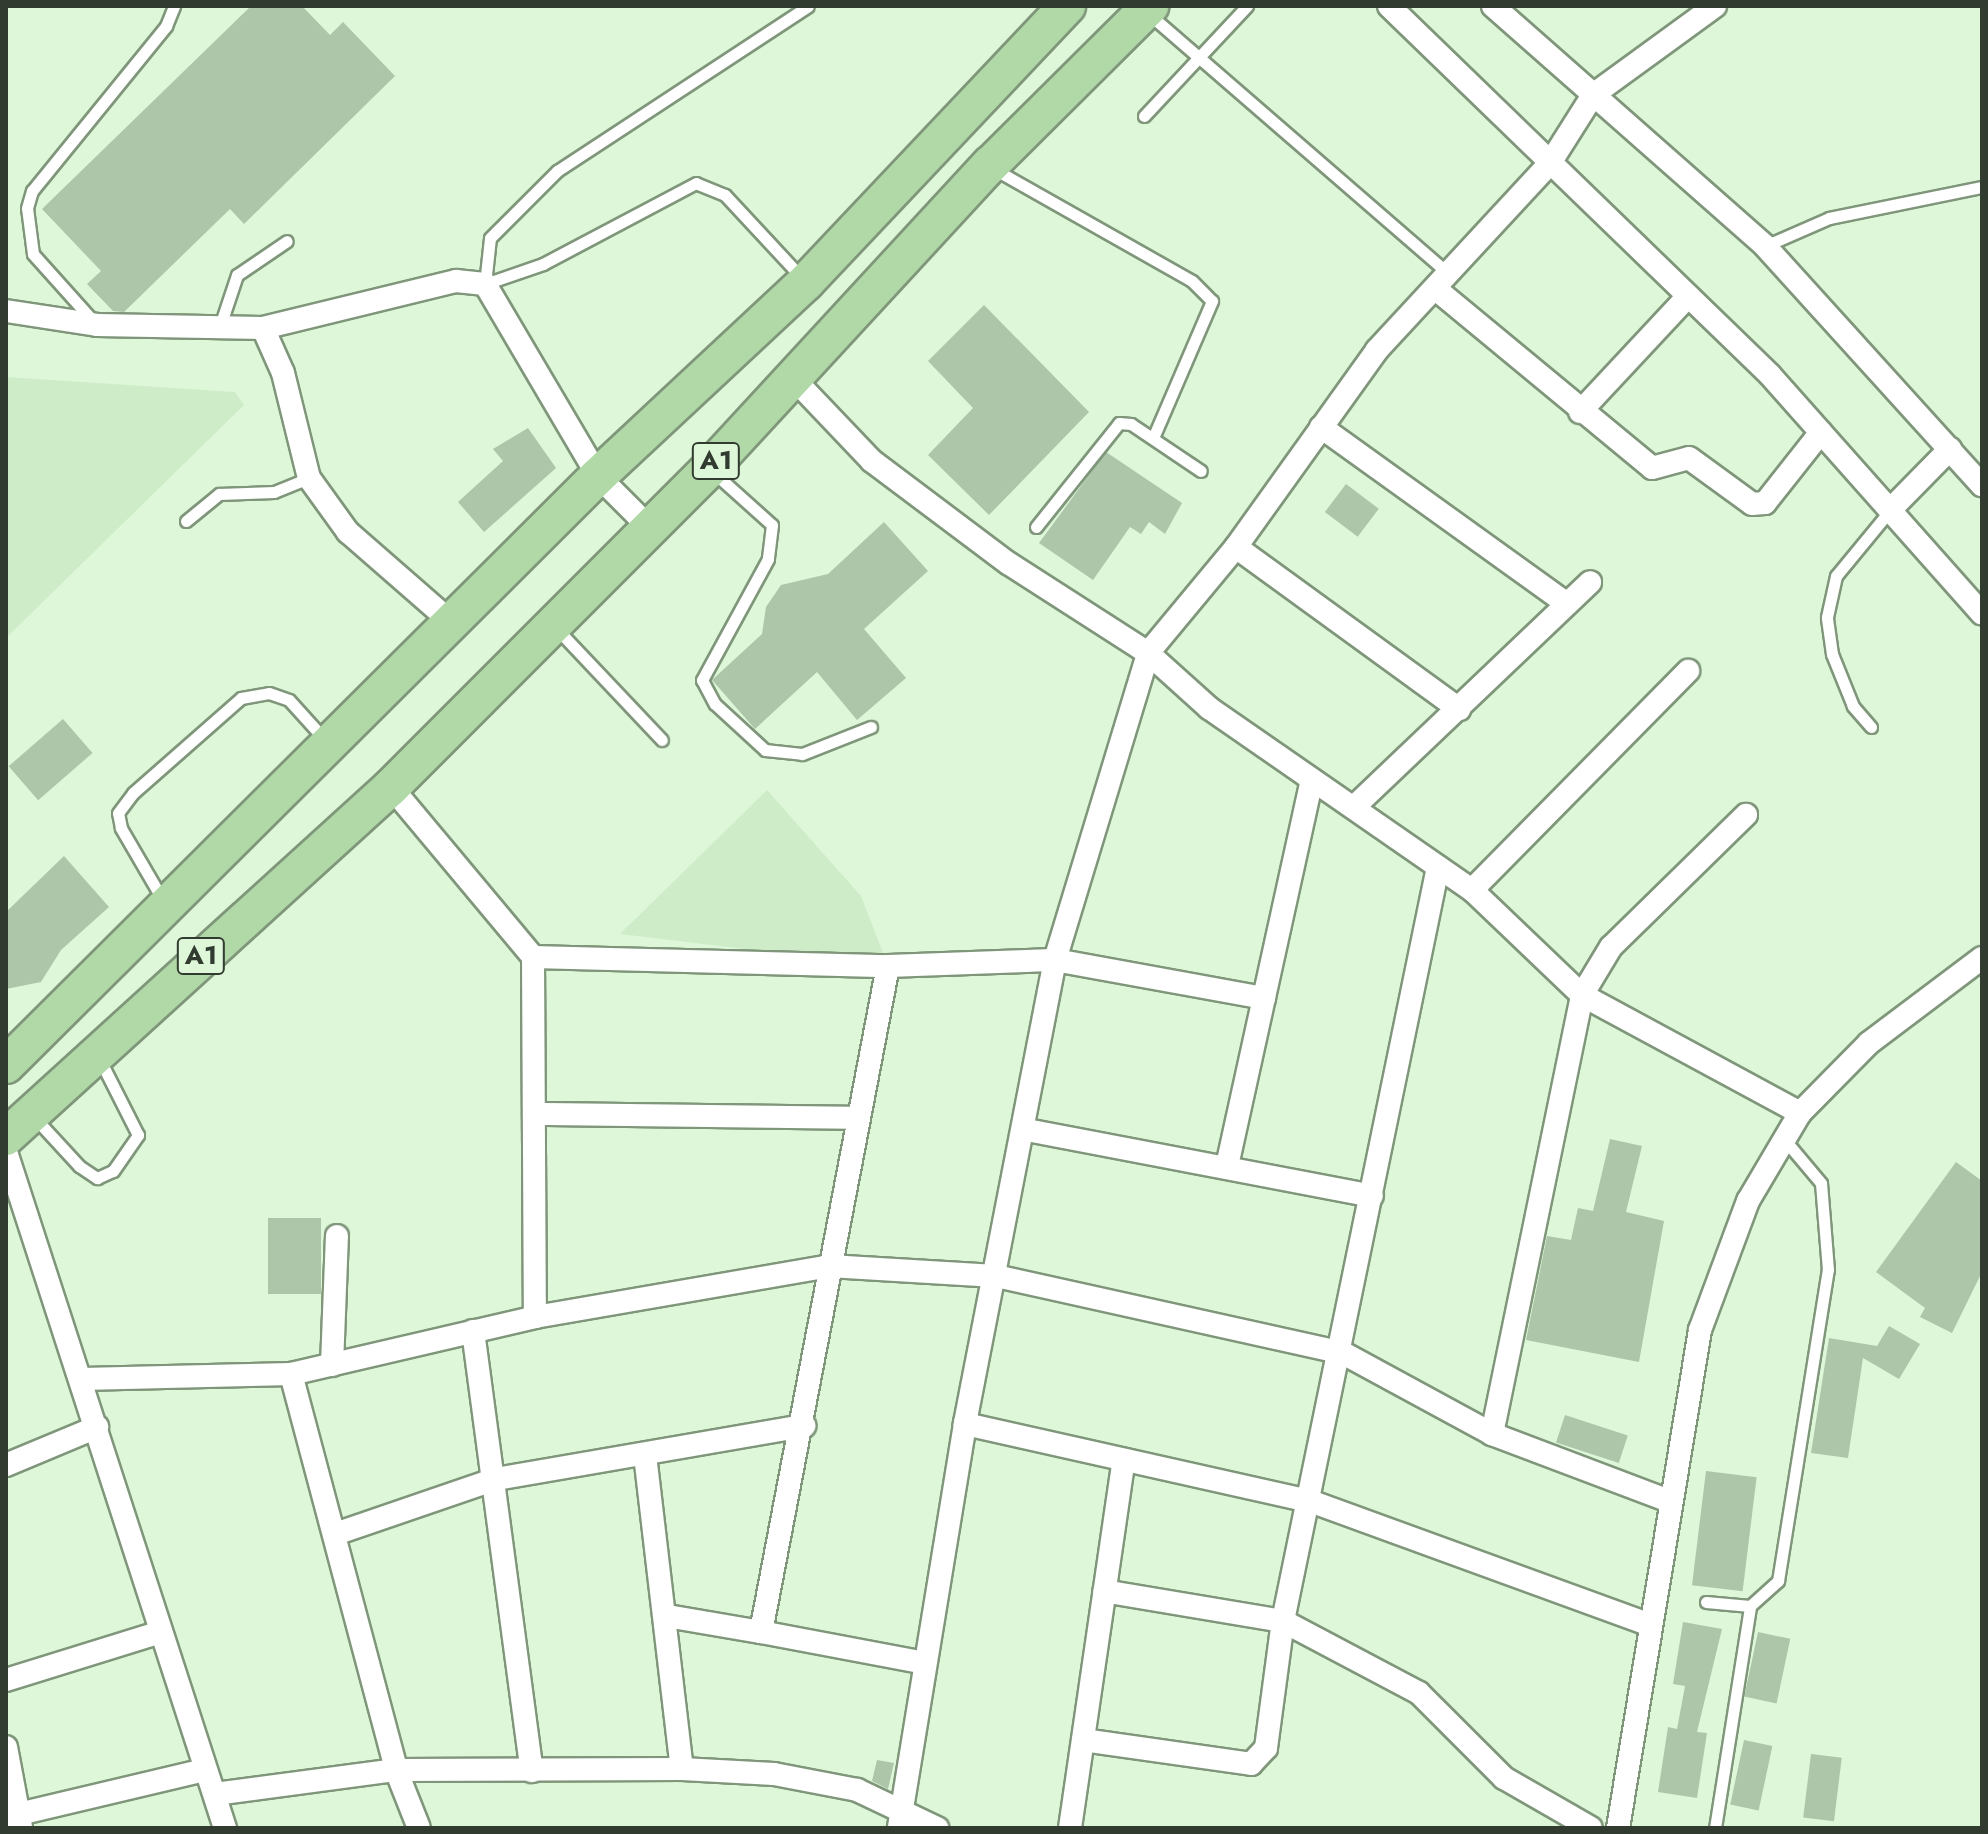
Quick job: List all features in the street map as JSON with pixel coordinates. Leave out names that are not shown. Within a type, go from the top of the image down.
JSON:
[{"type":"main road","name":"A1","points":[[6,1065],[598,476],[806,282],[1067,6]]},
{"type":"main road","name":"A1","points":[[19,1126],[391,787],[709,469],[791,376],[990,165],[1147,9]]},
{"type":"street","points":[[1389,6],[1688,296],[1821,432],[1892,508],[1982,614]]},
{"type":"street","points":[[1493,6],[1765,246],[1982,485]]},
{"type":"street","points":[[901,1821],[965,1424],[1027,1130],[1055,960],[1148,653],[1236,547],[1377,350],[1444,284],[1550,163],[1593,95],[1715,6]]},
{"type":"street","points":[[6,311],[97,325],[219,330],[263,328],[456,281],[485,284],[598,476],[650,528]]},
{"type":"street","points":[[1444,284],[1580,412],[1652,468],[1689,458],[1752,504],[1776,494],[1821,432]]},
{"type":"street","points":[[1580,412],[1688,296]]},
{"type":"street","points":[[263,328],[283,373],[309,478],[348,532],[450,621]]},
{"type":"street","points":[[791,376],[872,461],[1008,563],[1148,653],[1312,780],[1472,890],[1582,995],[1800,1113]]},
{"type":"street","points":[[1321,427],[1567,604]]},
{"type":"street","points":[[1892,508],[1950,449]]},
{"type":"street","points":[[1236,547],[1459,709]]},
{"type":"street","points":[[1354,807],[1590,582]]},
{"type":"street","points":[[1472,890],[1688,671]]},
{"type":"street","points":[[1227,1166],[1312,780]]},
{"type":"street","points":[[391,787],[533,957],[537,1114],[535,1317]]},
{"type":"street","points":[[1492,1434],[1582,995],[1611,947],[1746,815]]},
{"type":"street","points":[[1083,1740],[1261,1761],[1283,1621],[1343,1353],[1438,867]]},
{"type":"street","points":[[533,957],[888,966],[1055,960],[1264,998]]},
{"type":"street","points":[[1618,1828],[1669,1501],[1700,1330],[1748,1201],[1800,1113],[1869,1043],[1982,958]]},
{"type":"street","points":[[761,1632],[804,1426],[829,1266],[888,966]]},
{"type":"street","points":[[537,1114],[859,1118]]},
{"type":"street","points":[[1027,1130],[1372,1196]]},
{"type":"street","points":[[6,1152],[83,1379],[225,1828]]},
{"type":"street","points":[[332,1365],[337,1236]]},
{"type":"street","points":[[83,1379],[291,1374],[535,1317],[829,1266],[996,1276],[1343,1353],[1492,1434],[1669,1501]]},
{"type":"street","points":[[473,1331],[496,1479],[532,1771]]},
{"type":"street","points":[[291,1374],[396,1770],[419,1828]]},
{"type":"street","points":[[965,1424],[1310,1501],[1650,1625]]},
{"type":"street","points":[[335,1534],[496,1479],[804,1426]]},
{"type":"street","points":[[6,1465],[97,1427]]},
{"type":"street","points":[[645,1455],[667,1616],[682,1769]]},
{"type":"street","points":[[1070,1828],[1124,1460]]},
{"type":"street","points":[[1104,1591],[1283,1621],[1419,1693],[1504,1778],[1591,1828]]},
{"type":"street","points":[[667,1616],[925,1663]]},
{"type":"street","points":[[6,1680],[161,1632]]},
{"type":"street","points":[[6,1747],[15,1819],[205,1770]]},
{"type":"street","points":[[215,1794],[396,1770],[682,1769],[774,1774],[857,1790],[901,1821],[937,1828]]},
{"type":"lane","points":[[97,325],[33,254],[27,208],[32,191],[166,26],[174,6]]},
{"type":"lane","points":[[806,282],[725,195],[696,183],[543,264],[485,284],[490,238],[557,171],[808,6]]},
{"type":"lane","points":[[1144,116],[1247,6]]},
{"type":"lane","points":[[1147,9],[1201,53],[1444,284]]},
{"type":"lane","points":[[990,165],[1192,281],[1212,301],[1153,438]]},
{"type":"lane","points":[[1765,246],[1829,218],[1982,187]]},
{"type":"lane","points":[[219,330],[237,275],[287,241]]},
{"type":"lane","points":[[1036,527],[1107,430],[1131,424],[1201,471]]},
{"type":"lane","points":[[709,469],[772,525],[768,559],[702,680],[715,704],[765,750],[802,754],[871,727]]},
{"type":"lane","points":[[186,521],[219,494],[274,492],[309,478]]},
{"type":"lane","points":[[1871,727],[1853,706],[1827,617],[1836,576],[1892,508]]},
{"type":"lane","points":[[553,625],[662,740]]},
{"type":"lane","points":[[167,907],[121,828],[118,813],[133,793],[241,698],[269,693],[289,700],[329,745]]},
{"type":"lane","points":[[19,1126],[97,1178],[130,1155],[138,1135],[133,1118],[96,1053]]},
{"type":"lane","points":[[1715,1828],[1750,1606],[1778,1581],[1828,1270],[1821,1183],[1784,1139]]},
{"type":"lane","points":[[1706,1602],[1750,1606]]},
{"type":"shaded area","points":[[6,377],[235,392],[244,405],[6,638]]},
{"type":"shaded area","points":[[767,790],[861,896],[888,966],[620,934]]},
{"type":"building","points":[[251,6],[302,6],[330,35],[343,22],[395,76],[244,224],[230,209],[124,312],[113,311],[87,284],[101,271],[42,209]]},
{"type":"building","points":[[984,305],[1089,412],[989,515],[928,455],[973,408],[928,361]]},
{"type":"building","points":[[528,428],[556,468],[484,532],[458,502],[503,461],[493,449]]},
{"type":"building","points":[[1106,452],[1182,503],[1165,534],[1149,522],[1141,534],[1130,527],[1093,580],[1039,543]]},
{"type":"building","points":[[1346,484],[1379,509],[1358,537],[1325,512]]},
{"type":"building","points":[[884,522],[928,571],[864,629],[906,678],[857,720],[817,672],[755,729],[712,680],[762,634],[766,607],[781,585],[828,574]]},
{"type":"building","points":[[63,719],[93,753],[38,800],[9,766]]},
{"type":"building","points":[[64,856],[109,907],[61,950],[41,982],[6,989],[6,912]]},
{"type":"building","points":[[1610,1139],[1642,1146],[1626,1212],[1664,1221],[1639,1362],[1526,1340],[1547,1236],[1571,1240],[1578,1208],[1593,1211]]},
{"type":"building","points":[[1956,1162],[1982,1181],[1982,1272],[1952,1333],[1920,1317],[1925,1308],[1876,1272]]},
{"type":"building","points":[[268,1218],[321,1218],[321,1294],[268,1294]]},
{"type":"building","points":[[1889,1326],[1920,1344],[1899,1379],[1863,1358],[1848,1458],[1811,1453],[1829,1338],[1877,1346]]},
{"type":"building","points":[[1565,1415],[1628,1435],[1619,1463],[1556,1443]]},
{"type":"building","points":[[1706,1471],[1757,1477],[1743,1591],[1692,1585]]},
{"type":"building","points":[[1683,1622],[1722,1629],[1697,1732],[1707,1733],[1697,1798],[1658,1792],[1668,1727],[1677,1729],[1685,1686],[1673,1684]]},
{"type":"building","points":[[1758,1632],[1790,1639],[1777,1703],[1744,1697]]},
{"type":"building","points":[[1744,1740],[1772,1746],[1759,1811],[1730,1805]]},
{"type":"building","points":[[1811,1754],[1842,1758],[1834,1821],[1803,1818]]},
{"type":"building","points":[[877,1760],[894,1763],[888,1789],[872,1781]]}]
